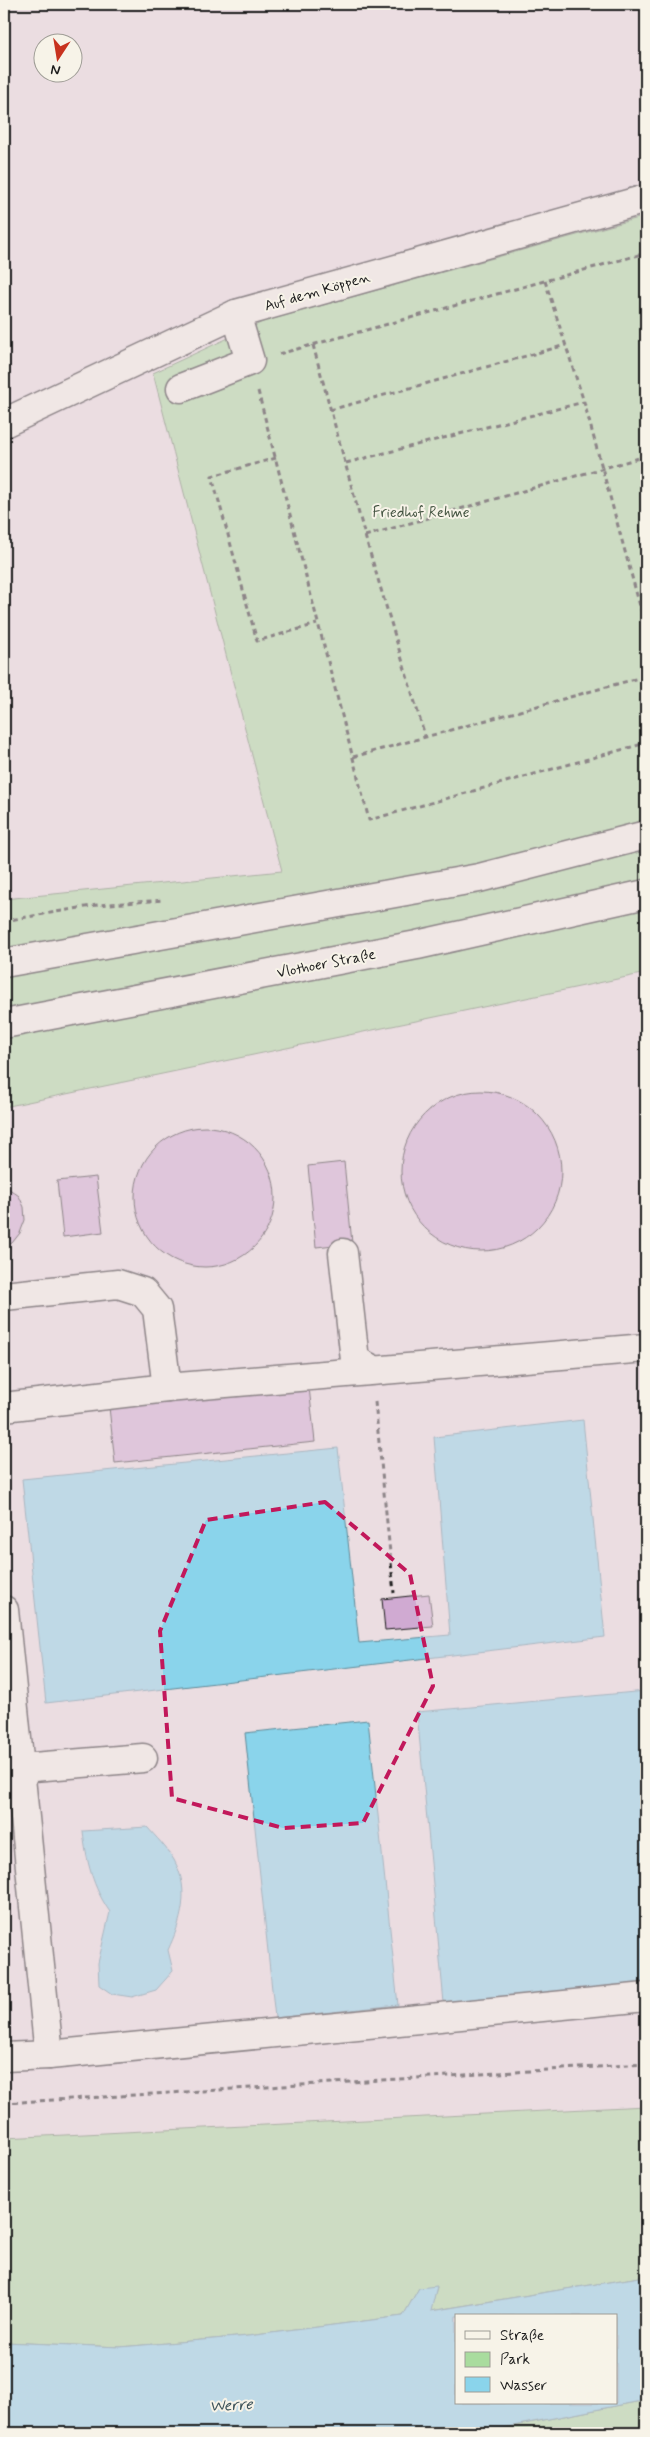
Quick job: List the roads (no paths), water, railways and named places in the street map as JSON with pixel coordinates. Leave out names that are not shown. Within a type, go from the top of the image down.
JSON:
[{"type":"main road","name":"Auf dem Köppen","points":[[4,424],[236,314],[646,199]]},
{"type":"main road","points":[[181,388],[250,361],[236,314]]},
{"type":"main road","points":[[4,963],[479,878],[646,835]]},
{"type":"main road","name":"Vlothoer Straße","points":[[4,1024],[417,945],[646,894]]},
{"type":"main road","points":[[343,1254],[355,1360],[372,1369]]},
{"type":"main road","points":[[4,1296],[118,1284],[143,1292],[157,1309],[167,1388]]},
{"type":"main road","points":[[4,1407],[167,1388],[372,1369],[646,1348]]},
{"type":"main road","points":[[4,1610],[21,1768],[13,1802],[49,2055]]},
{"type":"main road","points":[[21,1768],[143,1758]]},
{"type":"main road","points":[[4,2057],[49,2055],[646,1996]]},
{"type":"water","points":[[583,1420],[605,1637],[46,1703],[22,1479],[338,1448],[359,1643],[450,1635],[434,1437]]},
{"type":"water","points":[[646,1691],[646,1984],[444,2003],[417,1712]]},
{"type":"water","points":[[368,1720],[398,2005],[275,2018],[245,1733]]},
{"type":"water","points":[[147,1827],[174,1860],[182,1883],[183,1895],[177,1928],[168,1950],[173,1971],[156,1990],[132,1997],[112,1994],[99,1985],[98,1963],[110,1912],[99,1893],[91,1873],[83,1831]]},
{"type":"water","name":"Werre","points":[[646,2276],[646,2400],[477,2433],[4,2433],[4,2342],[120,2347],[248,2336],[403,2316],[419,2288],[437,2286],[431,2311]]},
{"type":"park label","name":"Friedhof Rehme","points":[[421,512]]}]
